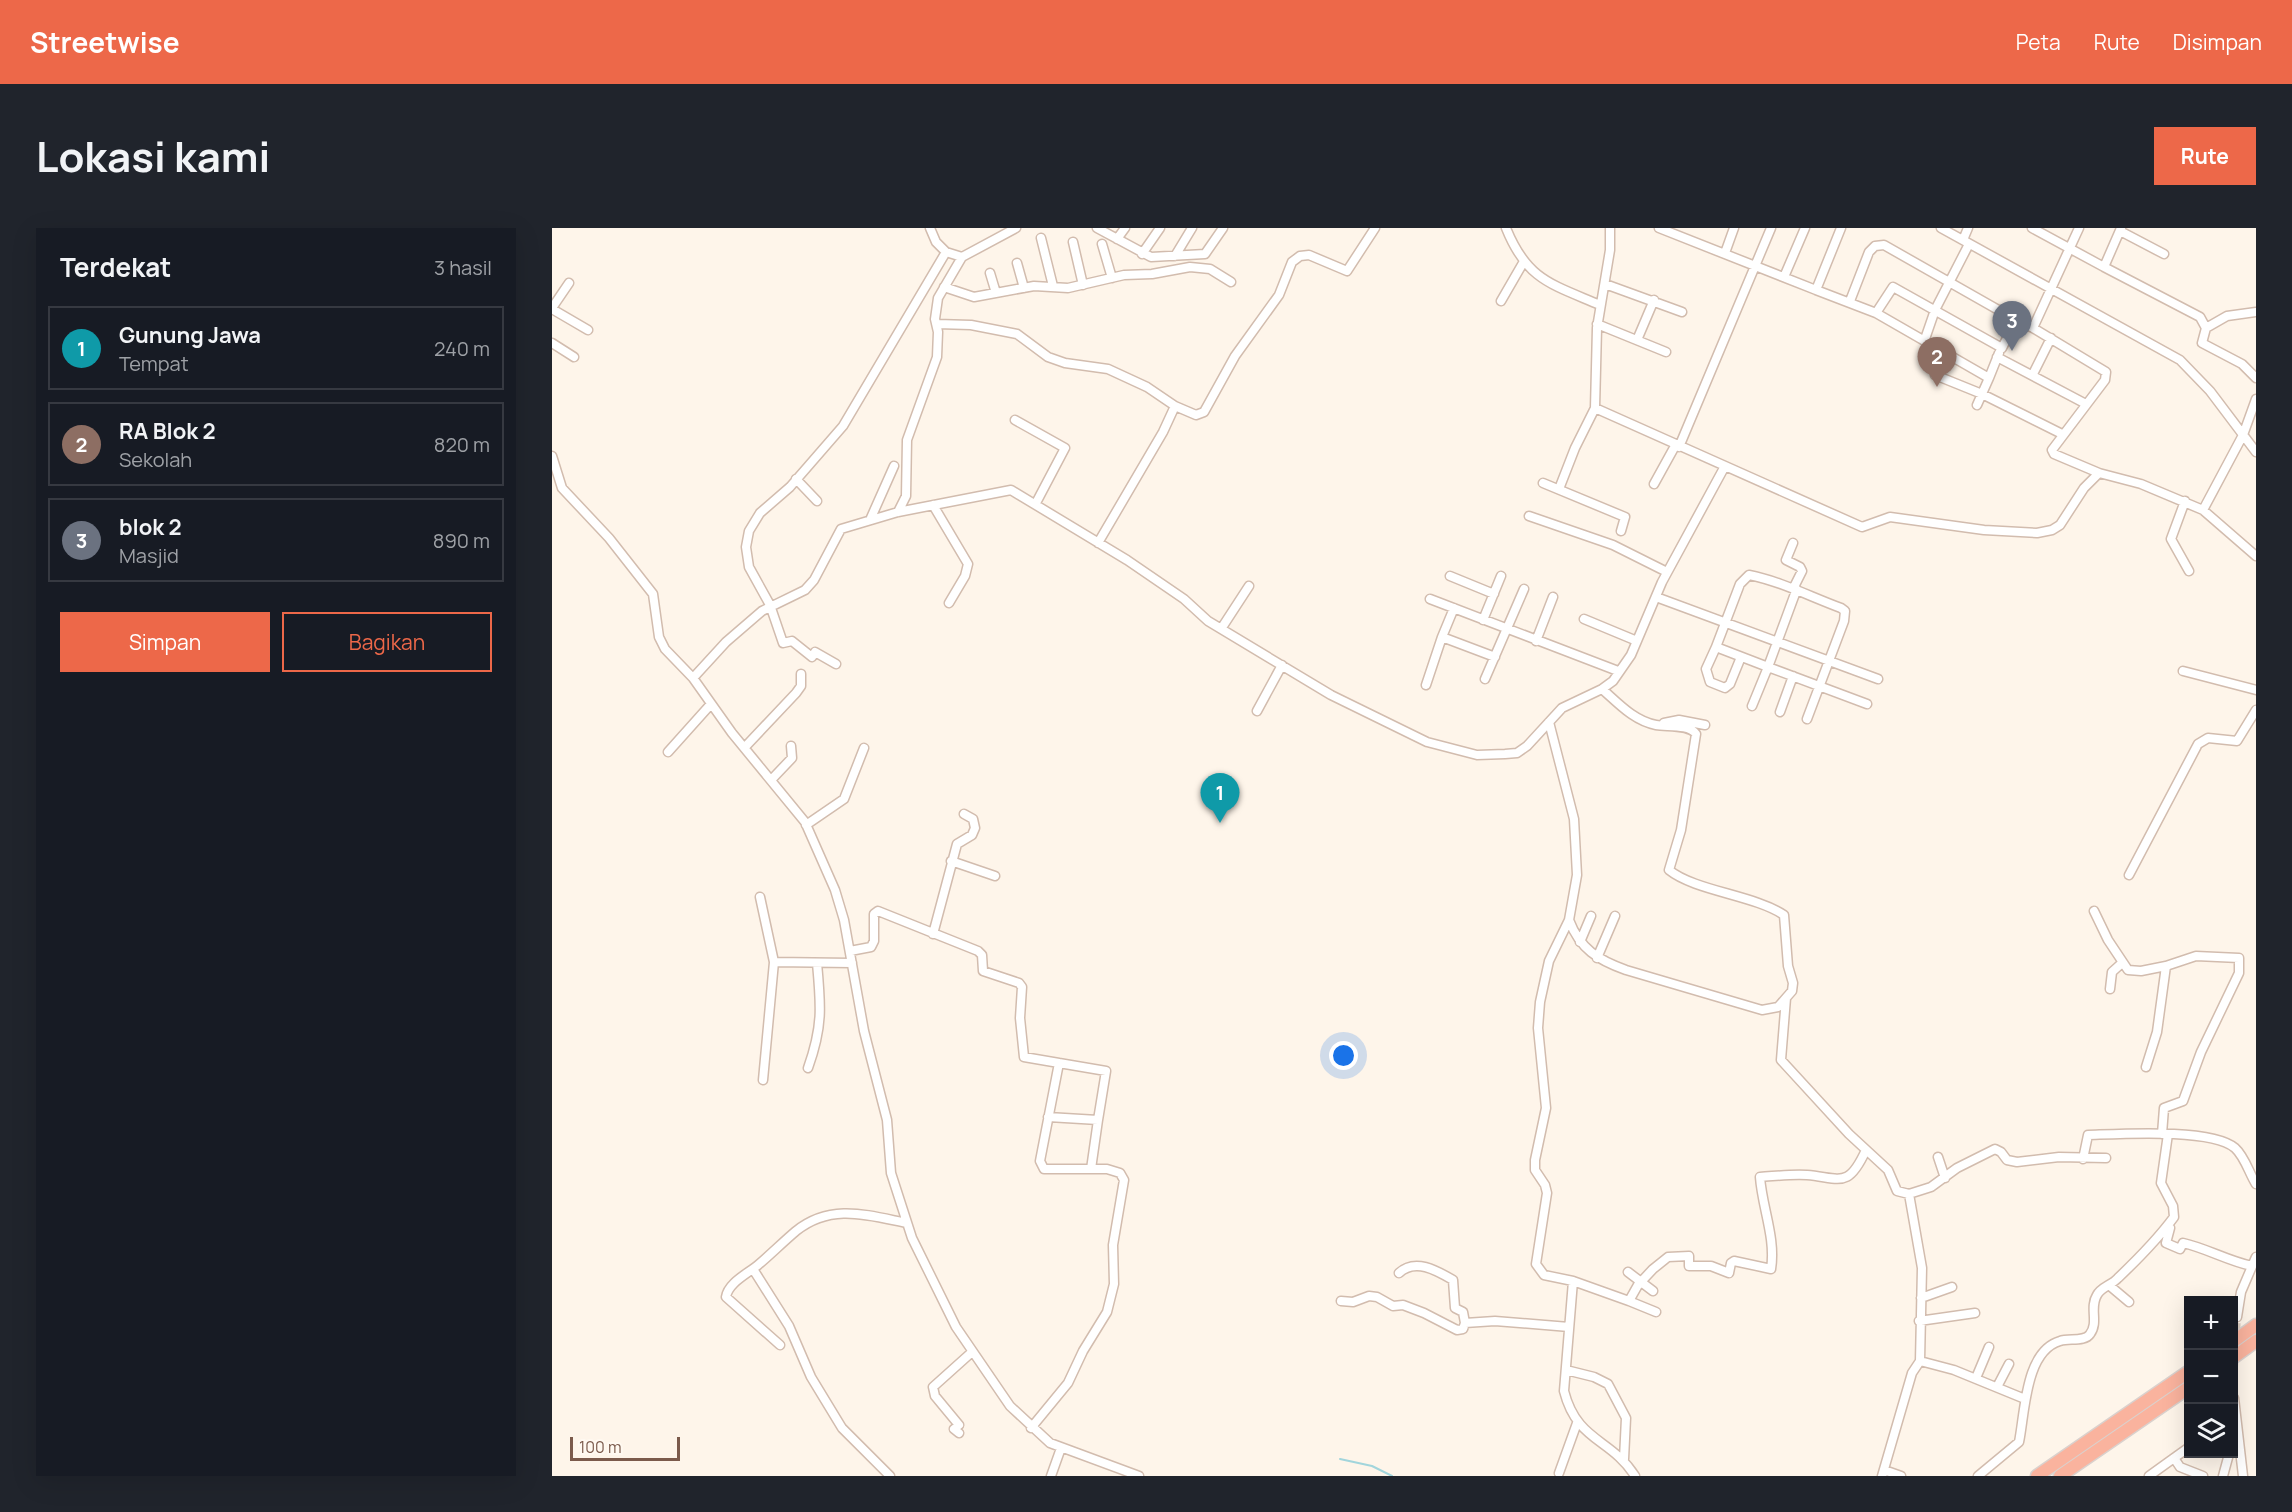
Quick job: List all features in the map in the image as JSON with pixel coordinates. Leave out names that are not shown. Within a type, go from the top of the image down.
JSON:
[{"type":"highway","points":[[2238,1338],[2256,1325]]},
{"type":"highway","points":[[2238,1354],[2256,1341]]},
{"type":"highway","points":[[2037,1476],[2184,1375]]},
{"type":"highway","points":[[2060,1476],[2184,1391]]},
{"type":"street","points":[[930,228],[936,242],[946,252],[962,257]]},
{"type":"street","points":[[898,512],[906,496],[907,440],[937,357],[936,310],[944,287],[962,257],[1016,228]]},
{"type":"street","points":[[1097,228],[1151,257],[1205,254],[1223,228]]},
{"type":"street","points":[[1117,239],[1125,228]]},
{"type":"street","points":[[1142,254],[1160,228]]},
{"type":"street","points":[[1175,256],[1192,228]]},
{"type":"street","points":[[937,324],[971,325],[1017,334],[1048,357],[1065,363],[1108,369],[1147,387],[1175,406],[1196,415],[1204,412],[1234,356],[1279,295],[1292,262],[1300,256],[1309,255],[1347,271],[1375,228]]},
{"type":"street","points":[[1506,228],[1523,263],[1545,280],[1600,305]]},
{"type":"street","points":[[1559,489],[1575,448],[1596,408],[1597,324],[1605,284],[1610,228]]},
{"type":"street","points":[[1659,228],[1876,313],[1925,339],[1989,378]]},
{"type":"street","points":[[1725,253],[1734,228]]},
{"type":"street","points":[[1654,484],[1677,446],[1771,228]]},
{"type":"street","points":[[1784,277],[1805,228]]},
{"type":"street","points":[[1816,290],[1841,228]]},
{"type":"street","points":[[1941,228],[2187,365],[2256,452]]},
{"type":"street","points":[[1925,339],[1935,310],[1950,283],[1966,242],[1968,228]]},
{"type":"street","points":[[2032,228],[2200,317],[2206,328]]},
{"type":"street","points":[[2033,328],[2079,228]]},
{"type":"street","points":[[2104,267],[2120,230],[2164,254]]},
{"type":"street","points":[[1041,238],[1053,286]]},
{"type":"street","points":[[1073,243],[1083,285]]},
{"type":"street","points":[[1102,244],[1112,278]]},
{"type":"street","points":[[1850,302],[1869,252],[1878,244],[1884,245],[2051,338],[2106,372],[2105,380],[2062,434],[2052,450],[2054,454],[2099,473],[2142,484],[2204,510],[2256,556]]},
{"type":"street","points":[[836,664],[815,652],[812,657],[792,641],[783,643],[770,605],[752,577],[746,547],[753,522],[796,479],[843,426],[946,252]]},
{"type":"street","points":[[1017,263],[1024,288]]},
{"type":"street","points":[[1501,302],[1523,263]]},
{"type":"street","points":[[944,287],[974,297],[1024,288],[1053,286],[1068,288],[1112,278],[1191,267],[1210,269],[1231,282]]},
{"type":"street","points":[[990,273],[996,293]]},
{"type":"street","points":[[568,283],[552,309],[588,330]]},
{"type":"street","points":[[1605,284],[1682,312]]},
{"type":"street","points":[[1876,313],[1893,287],[2002,348]]},
{"type":"street","points":[[1637,340],[1654,300]]},
{"type":"street","points":[[2256,312],[2227,316],[2206,328],[2202,342],[2242,364],[2256,378]]},
{"type":"street","points":[[1977,405],[1997,357],[2016,320]]},
{"type":"street","points":[[1597,324],[1666,352]]},
{"type":"street","points":[[2033,374],[2051,338]]},
{"type":"street","points":[[552,343],[574,357]]},
{"type":"street","points":[[1997,357],[2086,404]]},
{"type":"street","points":[[1935,375],[1982,394],[2062,434]]},
{"type":"street","points":[[2204,510],[2243,435],[2256,399]]},
{"type":"street","points":[[1098,543],[1163,432],[1175,406]]},
{"type":"street","points":[[1596,408],[1862,527],[1890,517],[1949,527],[2037,533],[2060,525],[2084,488],[2099,473]]},
{"type":"street","points":[[1015,420],[1065,448],[1036,503]]},
{"type":"street","points":[[552,456],[562,488],[609,538],[653,594],[659,637],[676,663],[693,678],[806,825],[835,890],[850,951],[864,1031],[886,1120],[891,1173],[907,1223],[951,1318],[1010,1406],[1031,1428],[1050,1443],[1061,1448],[1139,1476]]},
{"type":"street","points":[[870,520],[894,466]]},
{"type":"street","points":[[693,678],[726,642],[770,605],[797,596],[814,580],[841,529],[898,512],[1004,489],[1018,492],[1036,503],[1184,599],[1194,611],[1221,629],[1331,695],[1427,742],[1477,755],[1517,753],[1527,746],[1562,708],[1602,689],[1613,681],[1636,641],[1668,572],[1725,466]]},
{"type":"street","points":[[796,479],[817,501]]},
{"type":"street","points":[[1543,483],[1625,517],[1621,531]]},
{"type":"street","points":[[2185,501],[2170,539],[2189,571]]},
{"type":"street","points":[[933,505],[968,564],[965,576],[949,603]]},
{"type":"street","points":[[1529,516],[1613,545],[1668,572]]},
{"type":"street","points":[[1752,706],[1796,591],[1795,585],[1802,568],[1786,560],[1793,543]]},
{"type":"street","points":[[1449,576],[1494,594]]},
{"type":"street","points":[[1483,620],[1501,576]]},
{"type":"street","points":[[1742,657],[1730,684],[1725,688],[1710,682],[1706,669],[1745,576],[1757,576],[1845,611],[1844,621],[1807,719]]},
{"type":"street","points":[[1221,629],[1249,586]]},
{"type":"street","points":[[1485,679],[1524,589]]},
{"type":"street","points":[[1536,641],[1553,597]]},
{"type":"street","points":[[1656,597],[1878,679]]},
{"type":"street","points":[[1430,599],[1618,671]]},
{"type":"street","points":[[1426,685],[1454,608]]},
{"type":"street","points":[[1584,620],[1636,641]]},
{"type":"street","points":[[1442,637],[1495,657]]},
{"type":"street","points":[[1716,647],[1867,704]]},
{"type":"street","points":[[1257,711],[1282,665]]},
{"type":"street","points":[[2183,671],[2256,690]]},
{"type":"street","points":[[745,747],[796,693],[801,686],[801,674]]},
{"type":"street","points":[[1780,712],[1793,676]]},
{"type":"street","points":[[1569,920],[1580,942],[1597,958],[1626,970],[1762,1010],[1772,1010],[1792,991],[1793,983],[1788,966],[1784,915],[1683,878],[1670,870],[1681,830],[1696,734],[1690,729],[1654,724],[1637,718],[1602,689]]},
{"type":"street","points":[[668,752],[711,704]]},
{"type":"street","points":[[2129,875],[2198,744],[2208,738],[2237,741],[2256,710]]},
{"type":"street","points":[[1654,724],[1679,720],[1705,725]]},
{"type":"street","points":[[1549,722],[1574,819],[1577,875],[1569,920],[1549,961],[1538,1015],[1546,1108],[1535,1170],[1545,1185],[1547,1193],[1536,1264],[1544,1275],[1573,1281],[1656,1312]]},
{"type":"street","points":[[772,779],[792,759],[791,746]]},
{"type":"street","points":[[806,825],[844,799],[864,748]]},
{"type":"street","points":[[933,934],[957,844],[972,835],[975,828],[973,819],[964,814]]},
{"type":"street","points":[[951,861],[995,876]]},
{"type":"street","points":[[760,897],[774,962],[763,1080]]},
{"type":"street","points":[[850,951],[871,947],[874,941],[873,919],[874,914],[878,911],[978,951],[982,955],[983,971],[1019,983],[1022,987],[1020,1018],[1024,1057],[1106,1071],[1091,1168]]},
{"type":"street","points":[[1978,1476],[2019,1442],[2025,1399],[2034,1367],[2048,1349],[2060,1341],[2086,1339],[2090,1336],[2095,1324],[2094,1304],[2097,1295],[2110,1286],[2146,1252],[2169,1224],[2175,1212],[2161,1183],[2165,1134],[2164,1108],[2183,1101],[2201,1052],[2241,967],[2239,958],[2196,956],[2166,966],[2128,970],[2094,911]]},
{"type":"street","points":[[1580,942],[1591,916]]},
{"type":"street","points":[[1597,958],[1615,916]]},
{"type":"street","points":[[774,962],[852,963]]},
{"type":"street","points":[[808,1068],[818,1039],[822,1013],[818,963]]},
{"type":"street","points":[[2110,988],[2112,972],[2122,963]]},
{"type":"street","points":[[2146,1067],[2157,1032],[2166,966]]},
{"type":"street","points":[[1786,998],[1781,1060],[1866,1150],[1888,1170],[1897,1191],[1909,1194],[1931,1187],[1957,1168],[1995,1149],[2001,1152],[2007,1160],[2017,1162],[2059,1157],[2106,1158]]},
{"type":"street","points":[[1031,1428],[1071,1378],[1083,1351],[1107,1312],[1112,1294],[1115,1266],[1113,1245],[1124,1180],[1120,1173],[1107,1168],[1044,1168],[1042,1166],[1040,1161],[1059,1063]]},
{"type":"street","points":[[1048,1117],[1098,1120]]},
{"type":"street","points":[[2083,1159],[2088,1135],[2165,1134],[2226,1143],[2241,1155],[2256,1183]]},
{"type":"street","points":[[1629,1301],[1641,1281],[1668,1257],[1689,1256],[1689,1266],[1711,1266],[1729,1273],[1731,1263],[1734,1261],[1771,1269],[1772,1243],[1764,1212],[1760,1177],[1796,1174],[1837,1180],[1857,1170],[1866,1150]]},
{"type":"street","points":[[1938,1157],[1945,1178]]},
{"type":"street","points":[[1901,1476],[1883,1473],[1912,1373],[1920,1361],[1919,1321],[1922,1268],[1909,1194]]},
{"type":"street","points":[[780,1345],[726,1297],[733,1284],[796,1231],[821,1215],[838,1212],[861,1213],[907,1223]]},
{"type":"street","points":[[2169,1224],[2166,1242],[2180,1249],[2183,1243],[2198,1245],[2235,1262],[2254,1262],[2241,1292],[2238,1311]]},
{"type":"street","points":[[1341,1301],[1353,1302],[1370,1296],[1377,1297],[1393,1306],[1403,1305],[1458,1330],[1463,1329],[1465,1323],[1463,1312],[1455,1308],[1454,1280],[1416,1265],[1407,1266],[1399,1273]]},
{"type":"street","points":[[753,1269],[789,1326],[812,1377],[842,1428],[890,1476]]},
{"type":"street","points":[[1628,1272],[1653,1291]]},
{"type":"street","points":[[1573,1281],[1564,1391],[1568,1405],[1577,1423],[1596,1441],[1624,1459],[1635,1476]]},
{"type":"street","points":[[2110,1286],[2129,1302]]},
{"type":"street","points":[[1921,1298],[1952,1287]]},
{"type":"street","points":[[1919,1321],[1975,1313]]},
{"type":"street","points":[[1465,1323],[1495,1321],[1569,1327]]},
{"type":"street","points":[[1976,1378],[1989,1347]]},
{"type":"street","points":[[959,1433],[954,1429],[959,1425],[935,1396],[933,1387],[972,1352]]},
{"type":"street","points":[[1920,1361],[1976,1378],[2025,1399]]},
{"type":"street","points":[[1997,1387],[2009,1364]]},
{"type":"street","points":[[1566,1370],[1594,1377],[1608,1384],[1626,1418],[1624,1459]]},
{"type":"street","points":[[1559,1473],[1577,1423]]},
{"type":"street","points":[[1051,1476],[1061,1448]]},
{"type":"street","points":[[2149,1476],[2184,1451]]},
{"type":"street","points":[[2238,1456],[2243,1476]]},
{"type":"street","points":[[2174,1458],[2180,1467],[2203,1476]]},
{"type":"street","points":[[2223,1476],[2228,1458]]},
{"type":"street","points":[[1116,1466],[1124,1476]]},
{"type":"waterway","points":[[1340,1459],[1372,1466],[1392,1476]]},
{"type":"place","name":"blok 2","points":[[2012,351]]},
{"type":"place","name":"RA Blok 2","points":[[1937,387]]},
{"type":"place","name":"Gunung Jawa","points":[[1220,823]]}]
